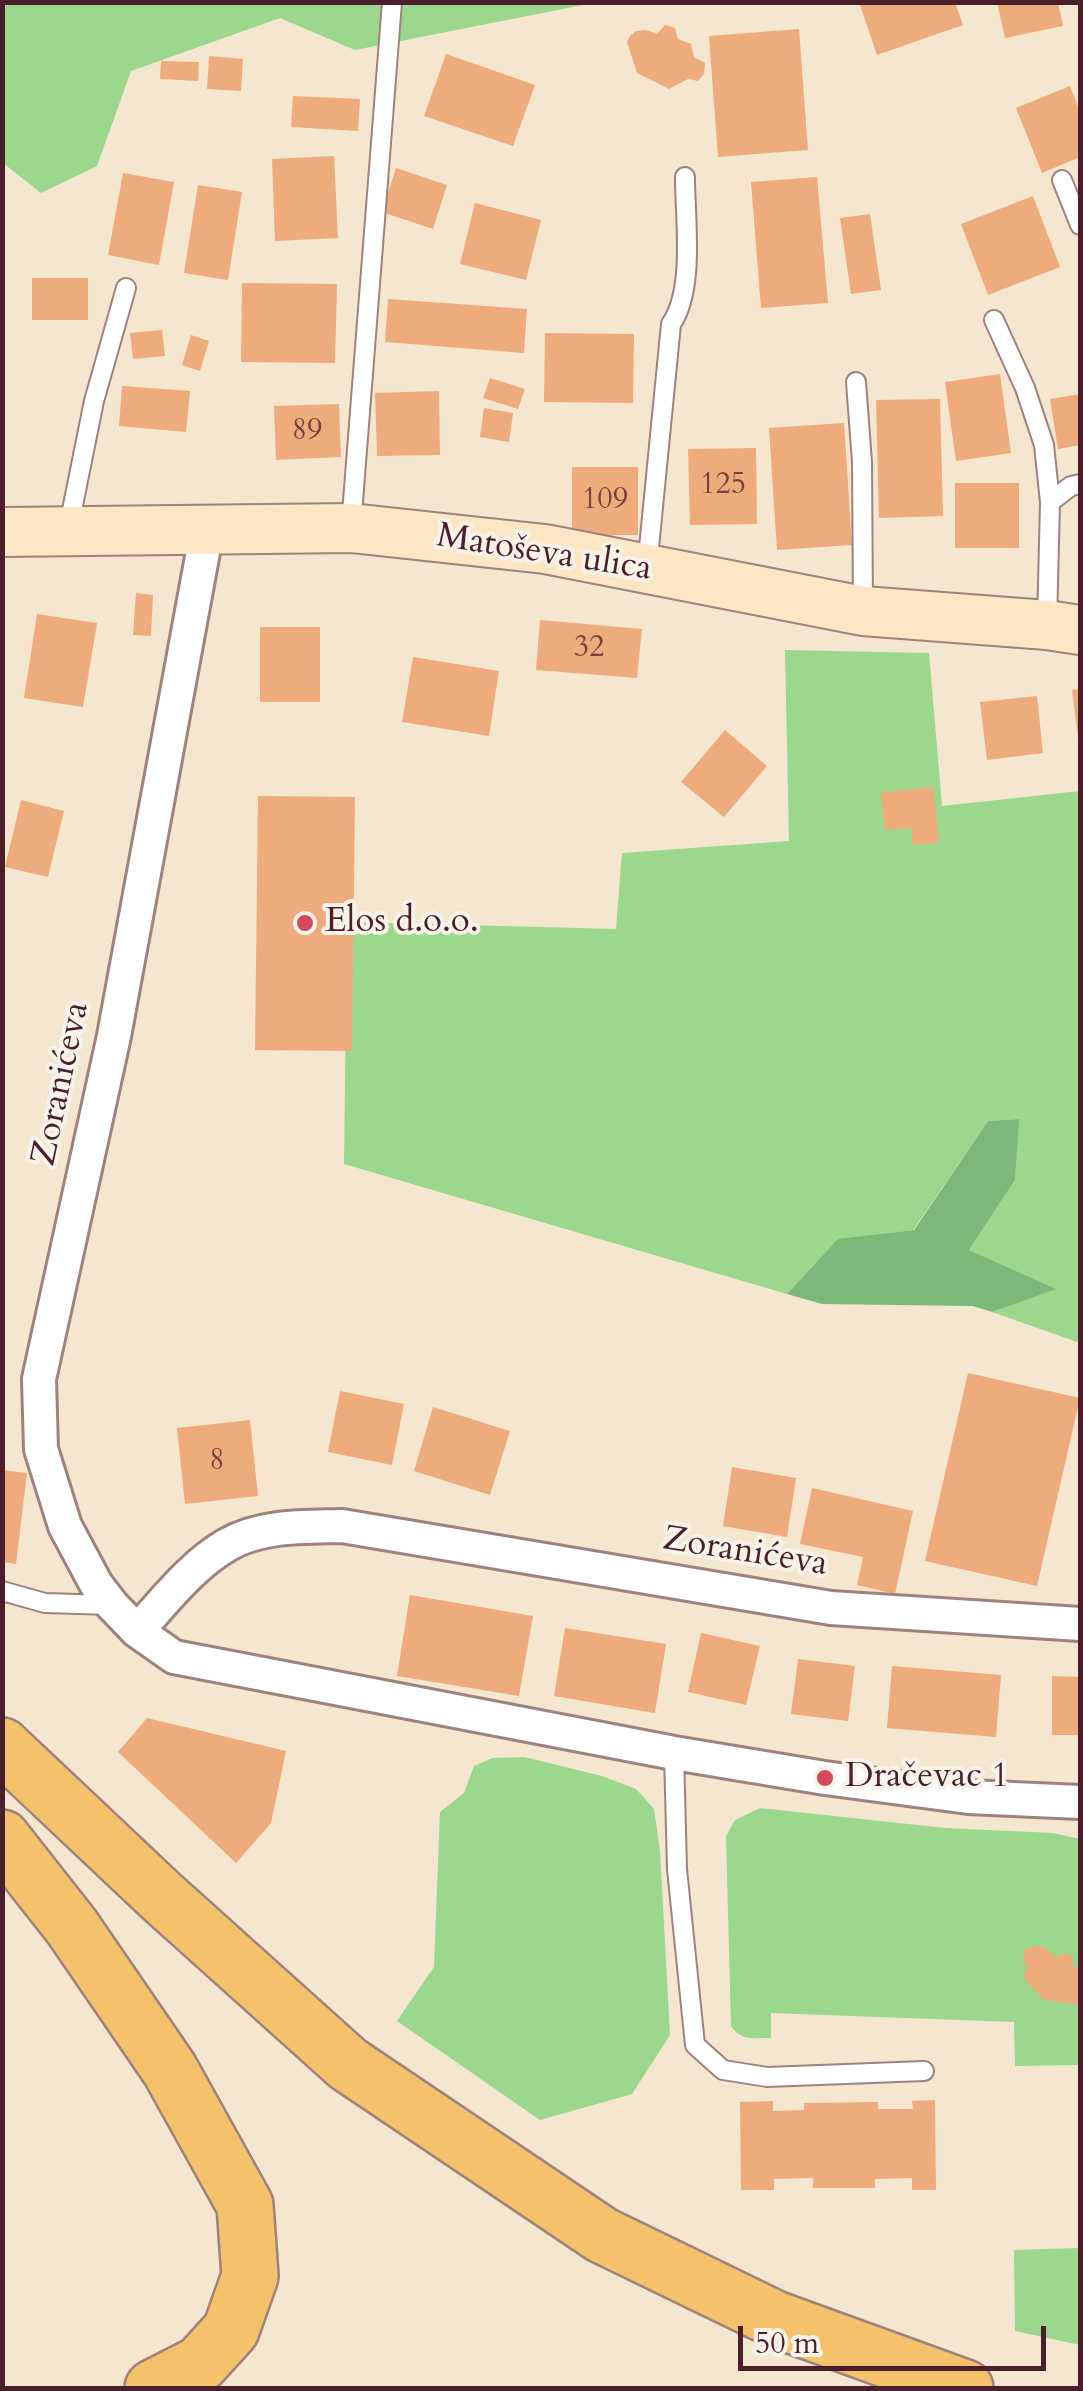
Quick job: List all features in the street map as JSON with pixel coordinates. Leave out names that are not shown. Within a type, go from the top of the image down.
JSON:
[{"type":"highway","points":[[2,1746],[160,1896],[348,2064],[602,2236],[774,2319],[964,2388]]},
{"type":"highway","points":[[2,1838],[72,1927],[170,2070],[245,2206],[250,2276],[232,2330],[200,2364],[153,2388]]},
{"type":"main road","name":"Matoševa ulica","points":[[2,532],[351,528],[545,549],[863,611],[1064,628]]},
{"type":"street","name":"Zoranićeva","points":[[207,530],[114,1036],[38,1378],[41,1449],[65,1526],[96,1584],[112,1605],[137,1632],[174,1658],[674,1753]]},
{"type":"street","name":"Zoranićeva","points":[[137,1632],[180,1584],[228,1544],[282,1528],[342,1526],[831,1608],[1080,1624]]},
{"type":"street","points":[[674,1753],[968,1797],[1080,1802]]},
{"type":"lane","points":[[351,528],[392,2]]},
{"type":"lane","points":[[647,569],[672,324],[680,312],[685,290],[685,177]]},
{"type":"lane","points":[[1062,180],[1080,225]]},
{"type":"lane","points":[[68,530],[94,401],[126,288]]},
{"type":"lane","points":[[994,320],[1044,445],[1064,628]]},
{"type":"lane","points":[[856,382],[862,462],[863,611]]},
{"type":"lane","points":[[1050,502],[1080,484]]},
{"type":"lane","points":[[2,1591],[46,1603],[112,1605]]},
{"type":"lane","points":[[674,1753],[678,1870],[695,2045],[723,2070],[767,2077],[924,2071]]},
{"type":"green space","points":[[2,3],[593,3],[355,50],[280,18],[131,71],[97,166],[41,193],[3,163]]},
{"type":"green space","points":[[785,650],[929,653],[942,806],[1080,791],[1080,1343],[992,1312],[1054,1289],[969,1250],[1015,1180],[1018,1119],[988,1121],[913,1230],[838,1240],[787,1294],[344,1164],[347,922],[616,929],[622,853],[789,841]]},
{"type":"green space","points":[[1019,1119],[1015,1180],[969,1250],[1056,1289],[992,1312],[973,1306],[822,1304],[787,1294],[838,1239],[914,1230],[988,1121]]},
{"type":"green space","points":[[524,1757],[602,1776],[636,1789],[654,1809],[660,1851],[670,2035],[632,2094],[540,2120],[397,2021],[434,1967],[440,1812],[464,1793],[474,1766],[492,1758]]},
{"type":"green space","points":[[760,1808],[945,1828],[1053,1833],[1080,1839],[1080,2065],[1015,2066],[1014,2022],[771,2013],[771,2038],[739,2034],[731,2026],[726,1836],[735,1820]]},
{"type":"green space","points":[[1080,2248],[1080,2345],[1015,2331],[1014,2250]]},
{"type":"building","points":[[859,2],[955,2],[963,25],[877,55]]},
{"type":"building","points":[[997,2],[1058,2],[1063,26],[1005,38]]},
{"type":"building","points":[[665,25],[675,28],[678,39],[691,44],[694,57],[705,63],[704,74],[698,81],[688,79],[669,89],[637,73],[627,42],[630,36],[646,30],[657,34]]},
{"type":"building","points":[[799,29],[808,150],[718,157],[709,36]]},
{"type":"building","points":[[446,54],[535,85],[513,146],[424,116]]},
{"type":"building","points":[[209,56],[243,59],[241,91],[207,89]]},
{"type":"building","points":[[161,61],[199,62],[198,81],[160,79]]},
{"type":"building","points":[[1070,86],[1080,112],[1080,157],[1042,173],[1016,108]]},
{"type":"building","points":[[293,96],[360,99],[358,131],[291,127]]},
{"type":"building","points":[[334,156],[338,238],[275,241],[272,159]]},
{"type":"building","points":[[396,168],[447,185],[433,229],[382,212]]},
{"type":"building","points":[[123,173],[174,182],[159,265],[108,255]]},
{"type":"building","points":[[817,177],[828,303],[761,308],[751,182]]},
{"type":"building","points":[[198,185],[242,192],[228,280],[184,273]]},
{"type":"building","points":[[1033,196],[1060,267],[988,295],[961,224]]},
{"type":"building","points":[[475,203],[541,220],[526,280],[460,264]]},
{"type":"building","points":[[870,214],[881,290],[851,294],[840,218]]},
{"type":"building","points":[[32,278],[88,278],[88,320],[32,320]]},
{"type":"building","points":[[242,283],[337,284],[335,363],[241,362]]},
{"type":"building","points":[[388,299],[527,309],[524,353],[385,342]]},
{"type":"building","points":[[162,330],[165,356],[133,359],[130,333]]},
{"type":"building","points":[[545,333],[634,334],[633,403],[544,402]]},
{"type":"building","points":[[191,335],[209,341],[200,371],[182,365]]},
{"type":"building","points":[[1000,374],[1011,453],[956,461],[945,382]]},
{"type":"building","points":[[490,378],[525,389],[518,409],[483,398]]},
{"type":"building","points":[[122,386],[190,391],[186,432],[119,426]]},
{"type":"building","points":[[439,391],[440,455],[377,456],[375,393]]},
{"type":"building","points":[[1080,394],[1080,445],[1058,449],[1050,399]]},
{"type":"building","points":[[940,399],[943,516],[879,518],[876,400]]},
{"type":"building","points":[[339,404],[341,457],[276,460],[274,406]]},
{"type":"building","points":[[484,408],[513,413],[509,442],[480,437]]},
{"type":"building","points":[[844,423],[852,545],[777,550],[769,428]]},
{"type":"building","points":[[756,448],[757,524],[690,525],[688,449]]},
{"type":"building","points":[[572,467],[638,467],[638,535],[572,535]]},
{"type":"building","points":[[955,483],[1019,483],[1019,548],[955,548]]},
{"type":"building","points":[[136,593],[153,595],[151,636],[133,635]]},
{"type":"building","points":[[37,614],[97,623],[83,707],[24,698]]},
{"type":"building","points":[[540,620],[642,629],[637,678],[536,670]]},
{"type":"building","points":[[260,627],[320,627],[320,702],[260,702]]},
{"type":"building","points":[[413,657],[499,671],[489,736],[402,722]]},
{"type":"building","points":[[1080,689],[1080,737],[1078,737],[1072,690]]},
{"type":"building","points":[[1037,696],[1043,753],[987,760],[980,702]]},
{"type":"building","points":[[725,730],[767,766],[724,817],[681,782]]},
{"type":"building","points":[[933,787],[939,843],[913,845],[911,828],[885,830],[881,792]]},
{"type":"building","name":"Elos d.o.o.","points":[[258,796],[355,797],[352,1051],[255,1050]]},
{"type":"building","points":[[21,800],[64,811],[48,877],[5,867]]},
{"type":"building","points":[[968,1373],[1080,1398],[1037,1586],[925,1561]]},
{"type":"building","points":[[340,1391],[404,1404],[392,1465],[328,1452]]},
{"type":"building","points":[[433,1407],[510,1431],[490,1495],[414,1471]]},
{"type":"building","points":[[250,1420],[258,1496],[185,1504],[177,1428]]},
{"type":"building","points":[[732,1467],[796,1478],[787,1537],[723,1526]]},
{"type":"building","points":[[2,1470],[27,1473],[16,1564],[2,1562]]},
{"type":"building","points":[[812,1488],[913,1511],[895,1594],[857,1585],[863,1557],[800,1544]]},
{"type":"building","points":[[410,1595],[533,1616],[519,1696],[397,1676]]},
{"type":"building","points":[[565,1628],[666,1644],[655,1713],[554,1696]]},
{"type":"building","points":[[701,1633],[760,1646],[746,1705],[688,1692]]},
{"type":"building","points":[[798,1659],[855,1666],[848,1721],[791,1714]]},
{"type":"building","points":[[892,1666],[1001,1675],[996,1737],[887,1728]]},
{"type":"building","points":[[1052,1676],[1080,1677],[1080,1735],[1052,1735]]},
{"type":"building","points":[[147,1718],[286,1751],[271,1823],[236,1863],[118,1752]]},
{"type":"building","points":[[1042,1946],[1057,1957],[1073,1955],[1073,1966],[1080,1969],[1080,2005],[1044,2000],[1023,1977],[1028,1967],[1023,1962],[1025,1949]]},
{"type":"building","points":[[935,2100],[936,2190],[912,2190],[912,2178],[875,2179],[875,2188],[813,2188],[813,2178],[774,2179],[774,2190],[741,2190],[740,2102],[773,2101],[773,2111],[804,2110],[804,2103],[878,2102],[878,2109],[913,2109],[912,2101]]},
{"type":"place","name":"Elos d.o.o.","points":[[305,923]]},
{"type":"place","name":"Dračevac 1","points":[[825,1778]]}]
